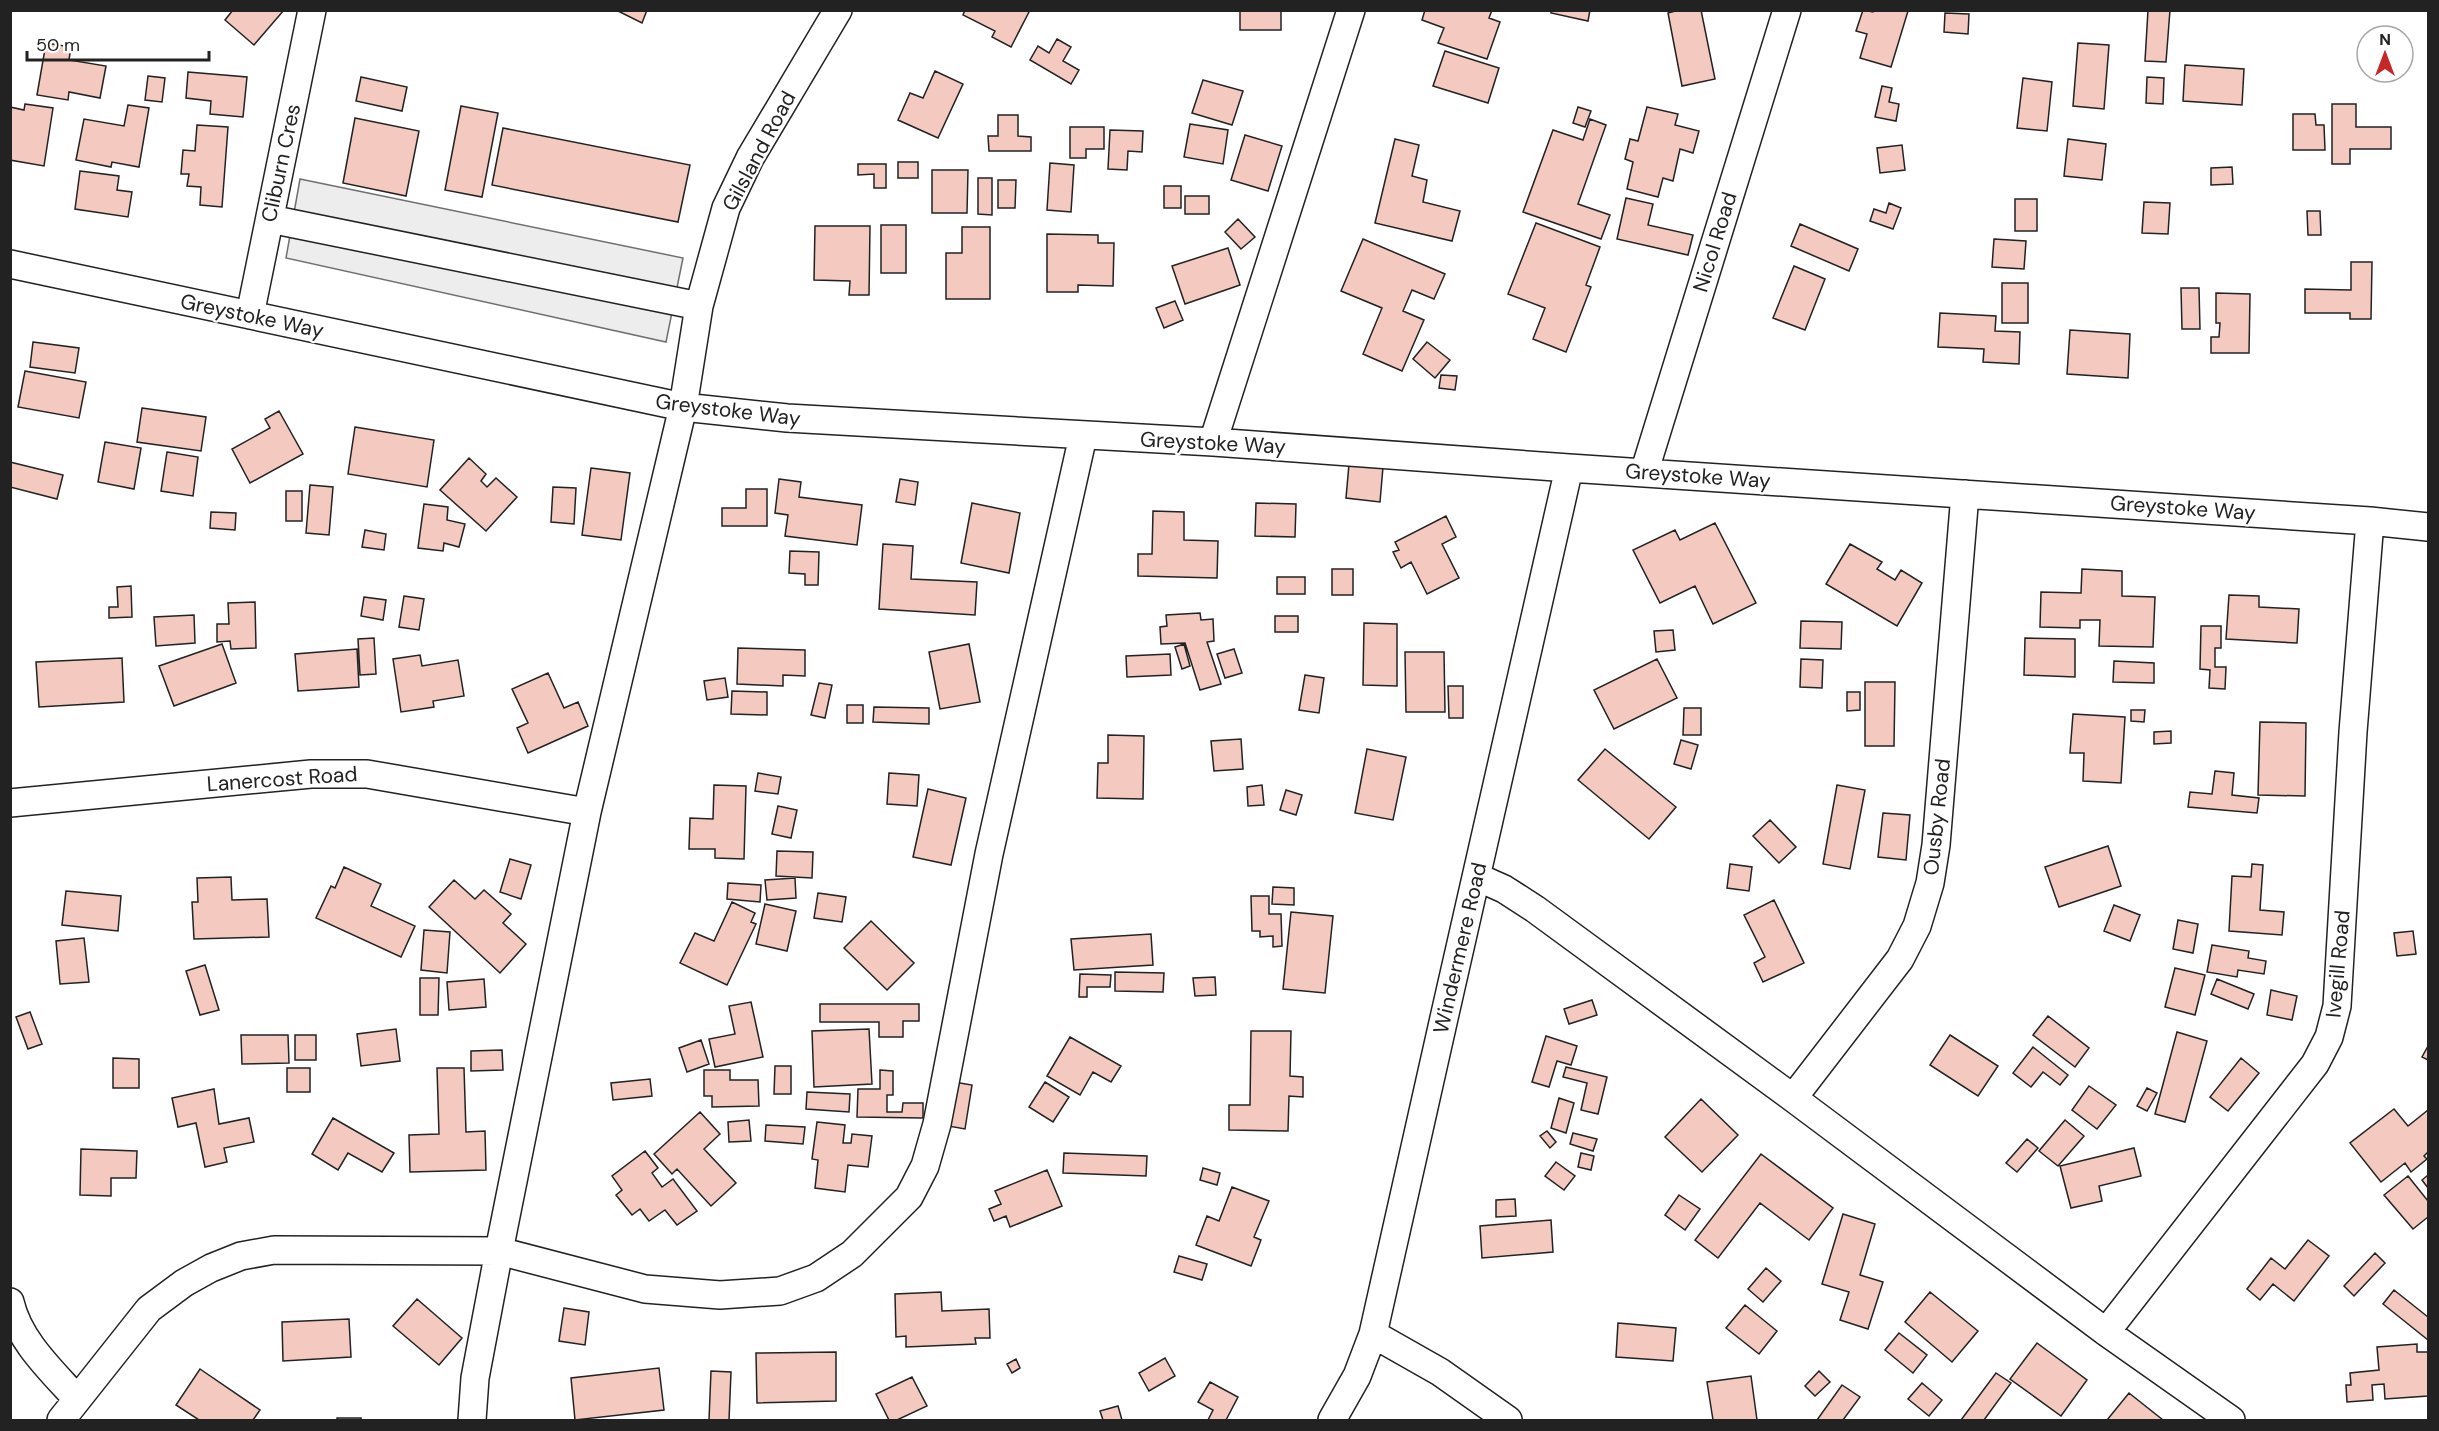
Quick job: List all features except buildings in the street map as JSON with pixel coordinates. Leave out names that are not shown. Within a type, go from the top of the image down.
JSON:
[{"type":"street","name":"Cliburn Cres","points":[[250,315],[312,10]]},
{"type":"street","name":"Gilsland Road","points":[[472,1420],[475,1378],[499,1251],[587,812],[683,407],[699,306],[726,208],[750,158],[838,10]]},
{"type":"street","points":[[1213,442],[1351,10]]},
{"type":"street","name":"Nicol Road","points":[[1644,473],[1787,10]]},
{"type":"street","points":[[270,219],[699,306]]},
{"type":"street","name":"Greystoke Way","points":[[10,264],[683,407],[787,418],[1213,442],[2428,526]]},
{"type":"street","points":[[61,1420],[149,1309],[184,1282],[241,1256],[274,1250],[499,1251],[645,1289],[720,1295],[780,1291],[816,1278],[852,1254],[909,1197],[925,1166],[937,1124],[989,854],[1083,436]]},
{"type":"street","name":"Windermere Road","points":[[1332,1420],[1357,1376],[1373,1334],[1569,468]]},
{"type":"street","name":"Ousby Road","points":[[1793,1098],[1900,959],[1917,926],[1930,883],[1936,845],[1965,494]]},
{"type":"street","name":"Ivegill Road","points":[[2106,1332],[2315,1064],[2330,1037],[2337,1006],[2353,732],[2370,521]]},
{"type":"street","name":"Lanercost Road","points":[[10,803],[311,774],[367,774],[587,812]]},
{"type":"street","points":[[1477,877],[1504,889],[1535,909],[2106,1332],[2231,1420]]},
{"type":"street","points":[[10,1302],[13,1314],[32,1348],[77,1399]]},
{"type":"street","points":[[1373,1334],[1440,1372],[1508,1420]]},
{"type":"shaded area","points":[[300,179],[683,258],[666,342],[286,258]]}]
